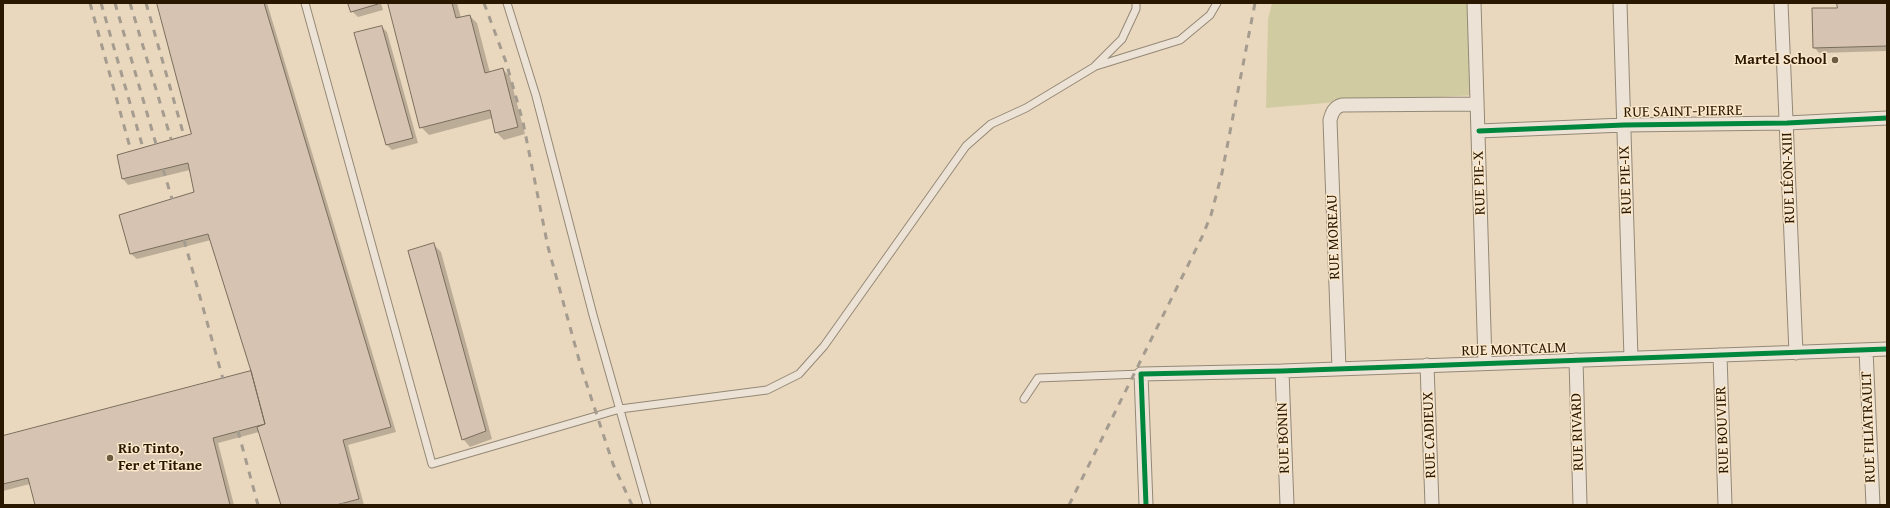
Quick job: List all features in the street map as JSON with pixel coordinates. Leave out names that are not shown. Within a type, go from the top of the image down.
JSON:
[{"type":"street","name":"RUE PIE-X","points":[[1474,3],[1485,363]]},
{"type":"street","name":"RUE PIE-IX","points":[[1620,3],[1631,358]]},
{"type":"street","name":"RUE LÉON-XIII","points":[[1781,3],[1796,353]]},
{"type":"street","name":"RUE MOREAU","points":[[1340,369],[1330,120],[1337,107],[1349,105],[1477,104]]},
{"type":"street","name":"RUE SAINT-PIERRE","points":[[1479,131],[1624,125],[1786,123],[1887,118]]},
{"type":"street","name":"RUE MONTCALM","points":[[1141,374],[1282,371],[1887,349]]},
{"type":"street","name":"RUE FILIATRAULT","points":[[1866,350],[1873,505]]},
{"type":"street","name":"RUE BOUVIER","points":[[1720,355],[1725,505]]},
{"type":"street","name":"RUE RIVARD","points":[[1576,360],[1580,505]]},
{"type":"street","name":"RUE CADIEUX","points":[[1427,365],[1432,505]]},
{"type":"street","name":"RUE BONIN","points":[[1282,371],[1287,505]]},
{"type":"street","points":[[1141,374],[1146,505]]},
{"type":"lane","points":[[305,3],[432,464],[620,409],[767,390],[799,374],[824,346],[966,146],[991,124],[1026,108],[1094,67],[1180,40],[1210,15],[1217,3]]},
{"type":"lane","points":[[507,3],[536,96],[594,315],[647,505]]},
{"type":"lane","points":[[1094,67],[1122,38],[1136,9],[1136,3]]},
{"type":"lane","points":[[1024,400],[1038,378],[1141,374]]},
{"type":"shaded area","points":[[1272,3],[1473,3],[1477,95],[1337,102],[1266,108],[1268,19]]},
{"type":"building","points":[[157,3],[264,3],[391,427],[343,440],[359,499],[336,505],[281,505],[257,427],[265,424],[251,371],[208,234],[130,254],[119,215],[194,192],[188,163],[122,179],[117,155],[191,134]]},
{"type":"building","points":[[348,3],[377,3],[378,4],[351,12]]},
{"type":"building","points":[[388,3],[452,3],[456,18],[470,15],[485,73],[503,68],[518,127],[495,133],[490,110],[420,128]]},
{"type":"building","points":[[1837,3],[1887,3],[1887,46],[1813,48],[1812,8],[1837,8]]},
{"type":"building","points":[[382,26],[413,138],[386,145],[354,33]]},
{"type":"building","points":[[434,243],[486,431],[462,440],[408,251]]},
{"type":"building","name":"Rio Tinto, Fer et Titane","points":[[251,371],[265,424],[213,438],[230,505],[35,505],[28,478],[3,484],[3,436]]},
{"type":"railway","points":[[90,3],[131,151]]},
{"type":"railway","points":[[101,3],[143,148]]},
{"type":"railway","points":[[115,3],[156,144]]},
{"type":"railway","points":[[130,3],[171,139]]},
{"type":"railway","points":[[146,3],[184,136]]},
{"type":"railway","points":[[484,3],[506,62],[523,122],[548,247],[581,367],[613,464],[632,505]]},
{"type":"railway","points":[[1069,505],[1202,237],[1211,215],[1222,173],[1255,3]]},
{"type":"railway","points":[[163,169],[172,199]]},
{"type":"railway","points":[[184,240],[223,379]]},
{"type":"railway","points":[[238,431],[258,505]]},
{"type":"cycle path","points":[[1479,131],[1624,125],[1787,123],[1887,118]]},
{"type":"cycle path","points":[[1146,505],[1141,374],[1282,371],[1887,349]]},
{"type":"place","name":"Martel School","points":[[1835,60]]},
{"type":"place","name":"Rio Tinto, Fer et Titane","points":[[110,458]]}]
